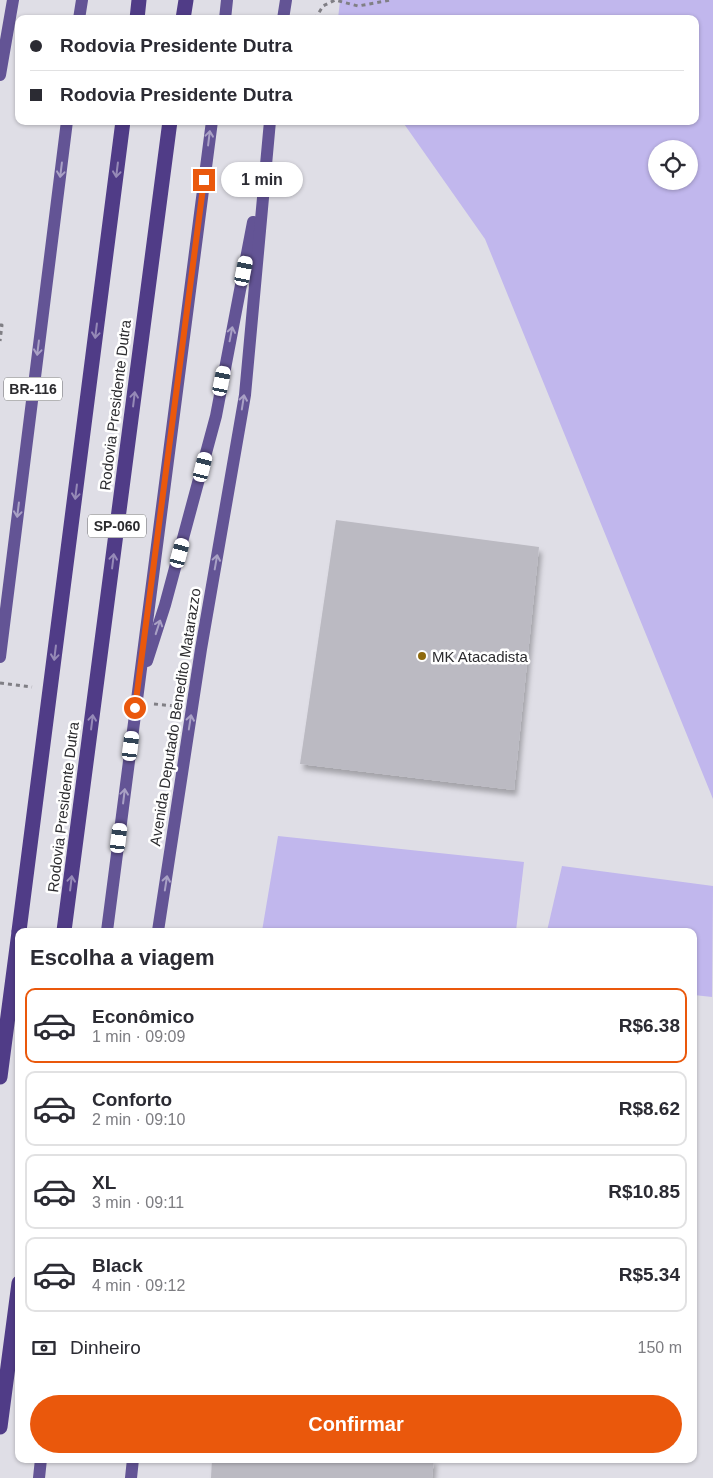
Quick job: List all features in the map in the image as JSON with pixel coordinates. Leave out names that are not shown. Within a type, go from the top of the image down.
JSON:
[{"type":"highway","points":[[137,15],[139,0]]},
{"type":"highway","points":[[184,15],[186,0]]},
{"type":"highway","name":"Rodovia Presidente Dutra","points":[[20,928],[122,125]]},
{"type":"highway","name":"Rodovia Presidente Dutra","points":[[64,928],[169,125]]},
{"type":"highway","name":"Rodovia Presidente Dutra","points":[[0,1077],[15,963]]},
{"type":"highway","points":[[0,1427],[15,1313]]},
{"type":"main road","points":[[0,75],[13,0]]},
{"type":"main road","points":[[80,15],[82,0]]},
{"type":"main road","points":[[226,15],[228,0]]},
{"type":"main road","points":[[284,15],[286,0]]},
{"type":"main road","name":"BR-116","points":[[0,657],[66,125]]},
{"type":"main road","points":[[107,928],[211,125]]},
{"type":"main road","name":"Avenida Deputado Benedito Matarazzo","points":[[158,928],[201,649],[244,395],[270,125]]},
{"type":"main road","points":[[138,690],[166,605],[216,416],[266,154]]},
{"type":"main road","points":[[39,1478],[41,1463]]},
{"type":"main road","points":[[132,1478],[133,1463]]},
{"type":"path","points":[[317,15],[323,6],[335,0],[358,6],[391,0]]},
{"type":"path","points":[[0,325],[2,325],[0,340]]},
{"type":"shaded area","points":[[340,0],[713,0],[713,799],[485,239],[405,125],[699,125],[699,15],[338,15]]},
{"type":"shaded area","points":[[278,836],[524,862],[516,928],[263,928]]},
{"type":"shaded area","points":[[562,866],[713,886],[712,997],[697,995],[697,928],[548,928]]},
{"type":"building","name":"MK Atacadista","points":[[336,520],[539,547],[514,790],[300,764]]},
{"type":"building","points":[[212,1463],[434,1463],[432,1478],[211,1478]]},
{"type":"place","name":"MK Atacadista","points":[[422,656]]},
{"type":"route","points":[[135,708],[204,180]]}]
